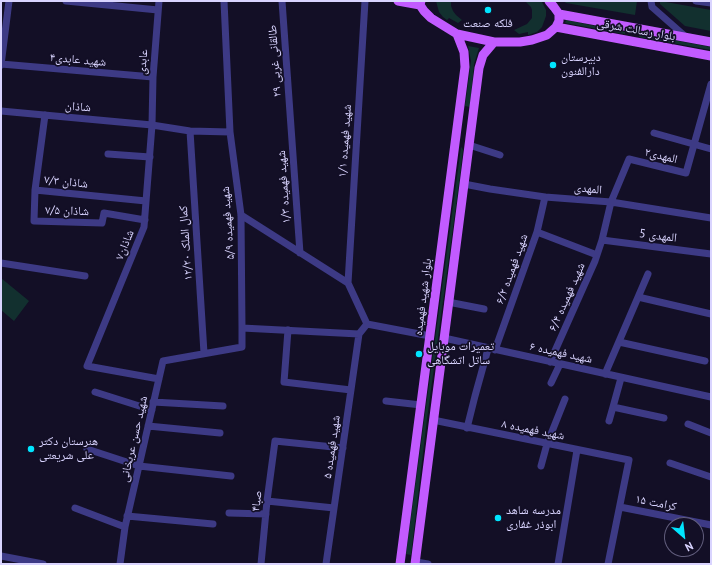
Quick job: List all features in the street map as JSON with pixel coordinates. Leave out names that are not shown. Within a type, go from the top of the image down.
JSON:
[{"type":"main road","points":[[398,1],[421,3],[424,12],[457,34],[494,42],[520,42],[548,35],[556,28],[559,21],[559,14],[548,1]]},
{"type":"main road","name":"بلوار رسالت شرقی","points":[[559,14],[711,42]]},
{"type":"main road","name":"بلوار رسالت شرقی","points":[[556,28],[711,56]]},
{"type":"main road","points":[[630,41],[632,28]]},
{"type":"main road","name":"بلوار شهید فهمیده","points":[[400,564],[465,67],[464,52],[457,34]]},
{"type":"main road","points":[[416,563],[448,302],[479,68],[483,55],[494,42]]},
{"type":"main road","points":[[459,112],[473,114]]},
{"type":"street","points":[[1,64],[9,1]]},
{"type":"street","points":[[66,1],[158,10]]},
{"type":"street","name":"عابدی","points":[[152,125],[153,77],[159,1]]},
{"type":"street","name":"شهید فهمیده ۵/۹","points":[[204,353],[242,347],[240,215],[230,132],[224,1]]},
{"type":"street","name":"طالقانی غربی ۲۹","points":[[282,1],[290,120]]},
{"type":"street","name":"شهید فهمیده ۱/۱","points":[[348,283],[365,1]]},
{"type":"street","points":[[651,1],[652,7],[686,37]]},
{"type":"street","points":[[696,1],[711,3]]},
{"type":"street","name":"شهید عابدی۴","points":[[1,64],[153,77]]},
{"type":"street","points":[[694,144],[709,97],[711,84]]},
{"type":"street","name":"شاذان","points":[[1,112],[152,125],[190,131],[230,132]]},
{"type":"street","name":"شاذان ۷/۳","points":[[45,115],[35,190],[146,201]]},
{"type":"street","name":"شهید فهمیده ۱/۳","points":[[290,120],[300,253]]},
{"type":"street","name":"شاذان۷","points":[[152,125],[144,227],[87,366],[159,379]]},
{"type":"street","name":"کمال الملک ۱۲/۲۰","points":[[190,131],[204,353]]},
{"type":"street","points":[[654,134],[711,149]]},
{"type":"street","name":"المهدی۲","points":[[611,202],[629,159],[686,173],[694,144]]},
{"type":"street","points":[[469,145],[500,155]]},
{"type":"street","points":[[108,154],[150,157]]},
{"type":"street","name":"المهدی","points":[[464,184],[545,197],[611,202],[711,218]]},
{"type":"street","name":"شاذان ۷/۵","points":[[35,190],[34,221],[102,223],[104,213],[145,220]]},
{"type":"street","points":[[537,232],[545,197]]},
{"type":"street","name":"شهید فهمیده ۶/۴","points":[[550,362],[597,255],[611,202]]},
{"type":"street","points":[[240,215],[348,283],[367,324]]},
{"type":"street","name":"شهید فهمیده ۶/۲","points":[[468,428],[475,396],[537,232],[597,255]]},
{"type":"street","name":"المهدی 5","points":[[602,240],[711,254]]},
{"type":"street","points":[[1,263],[84,276]]},
{"type":"street","points":[[605,374],[648,274]]},
{"type":"street","points":[[638,298],[711,314]]},
{"type":"street","points":[[448,302],[484,309]]},
{"type":"street","points":[[367,324],[430,336]]},
{"type":"street","points":[[242,328],[359,334],[367,324]]},
{"type":"street","points":[[288,330],[284,382],[351,390]]},
{"type":"street","name":"شهید فهمیده ۵","points":[[326,564],[359,334]]},
{"type":"street","name":"شهید فهمیده ۶","points":[[444,338],[492,350],[711,397]]},
{"type":"street","points":[[619,342],[705,361]]},
{"type":"street","name":"شهید حسن عربخانی","points":[[120,564],[127,516],[163,361],[204,353]]},
{"type":"street","points":[[551,383],[560,364]]},
{"type":"street","points":[[609,421],[621,378]]},
{"type":"street","points":[[95,392],[152,410]]},
{"type":"street","points":[[541,466],[547,444],[565,399]]},
{"type":"street","points":[[386,401],[421,405]]},
{"type":"street","points":[[154,402],[223,406]]},
{"type":"street","points":[[613,407],[664,418]]},
{"type":"street","name":"شهید فهمیده ۸","points":[[433,420],[629,460],[620,507]]},
{"type":"street","points":[[688,424],[711,433]]},
{"type":"street","points":[[148,426],[220,433]]},
{"type":"street","name":"صبا۴","points":[[261,564],[267,501],[276,441],[343,448]]},
{"type":"street","points":[[87,449],[139,466],[231,476]]},
{"type":"street","points":[[558,564],[577,450]]},
{"type":"street","points":[[670,464],[711,477]]},
{"type":"street","points":[[267,501],[334,508]]},
{"type":"street","points":[[608,564],[620,507]]},
{"type":"street","name":"کرامت ۱۵","points":[[620,507],[711,525]]},
{"type":"street","points":[[75,508],[125,526]]},
{"type":"street","points":[[229,514],[266,514]]},
{"type":"street","points":[[127,516],[213,524]]},
{"type":"street","points":[[1,556],[43,564]]},
{"type":"street","points":[[416,563],[428,564]]},
{"type":"green space","points":[[436,1],[451,1],[453,11],[462,20],[458,23],[449,18],[447,20],[439,12]]},
{"type":"green space","points":[[525,1],[540,1],[546,10],[546,16],[542,27],[537,32],[528,35],[528,32],[519,34],[514,30],[527,24],[532,18],[531,7]]},
{"type":"green space","points":[[564,1],[637,1],[635,15],[566,3]]},
{"type":"green space","points":[[660,1],[711,10],[711,31],[685,26],[660,4]]},
{"type":"green space","points":[[566,20],[625,32],[625,34],[565,23]]},
{"type":"green space","points":[[640,34],[711,47],[711,50],[639,37]]},
{"type":"green space","points":[[468,46],[479,48],[474,64],[470,107],[465,106],[471,61]]},
{"type":"green space","points":[[461,147],[463,150],[460,176],[427,419],[411,555],[406,554]]},
{"type":"green space","points":[[1,278],[29,301],[14,321],[1,310]]},
{"type":"place","name":"فلکه صنعت","points":[[488,10]]},
{"type":"place","name":"دبیرستان دارالفنون","points":[[553,65]]},
{"type":"place","name":"تعمیرات موبایل ساتل اتشگاهی","points":[[419,354]]},
{"type":"place","name":"هنرستان دکتر علی شریعتی","points":[[31,449]]},
{"type":"place","name":"مدرسه شاهد ابوذر غفاری","points":[[498,518]]}]
